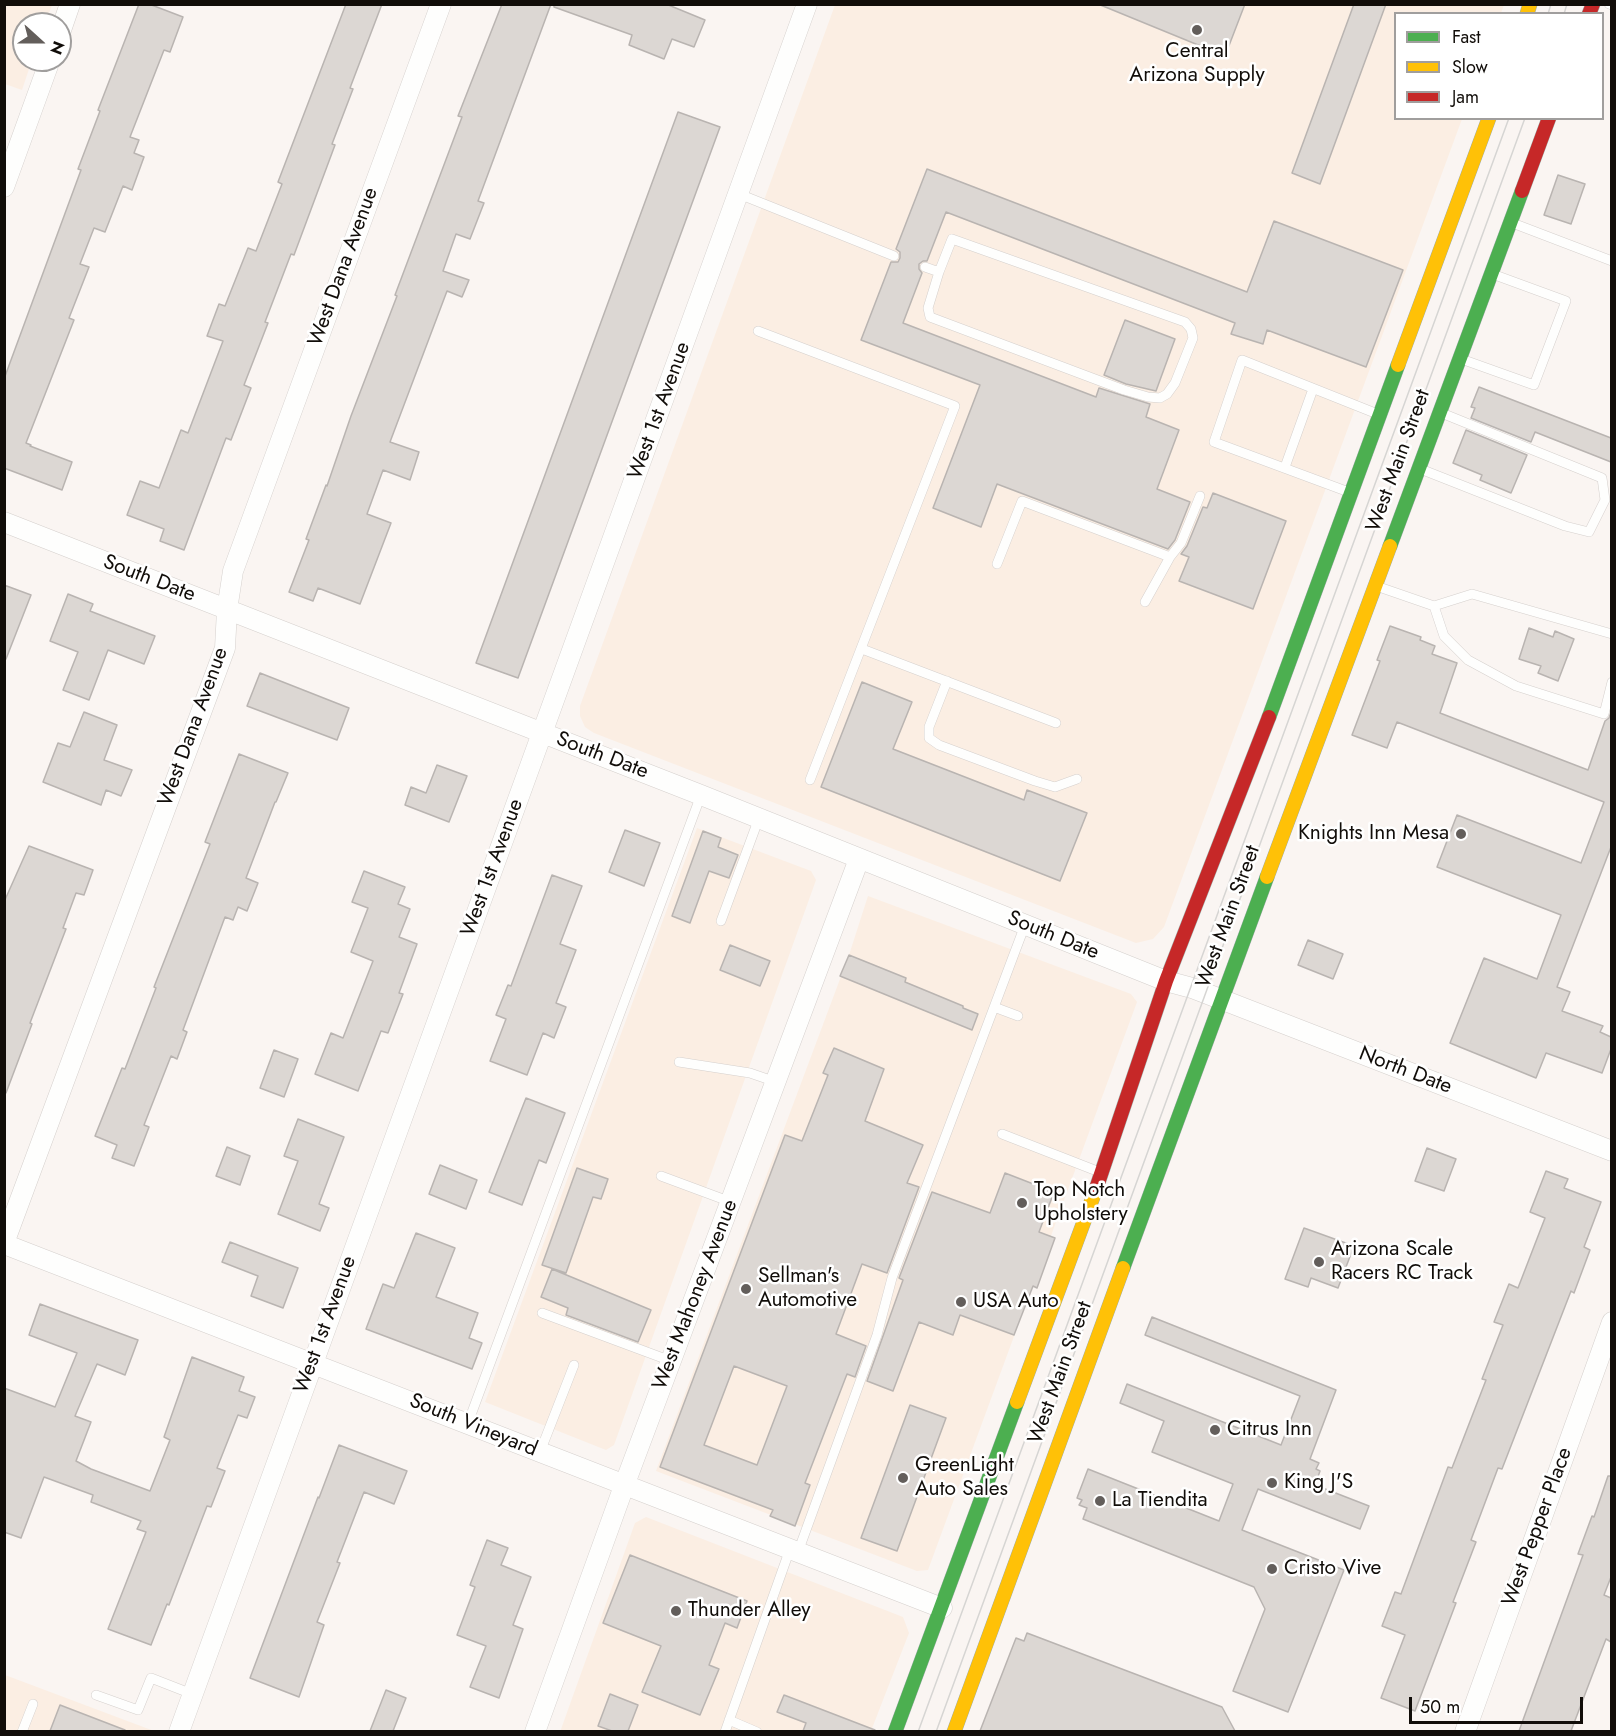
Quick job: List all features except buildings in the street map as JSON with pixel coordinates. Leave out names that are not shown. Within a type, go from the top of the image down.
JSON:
[{"type":"main road","name":"West Main Street","points":[[895,1731],[1102,1172],[1166,981],[1252,762],[1488,120]]},
{"type":"main road","name":"West Main Street","points":[[954,1731],[1099,1331],[1548,120]]},
{"type":"street","name":"West Dana Avenue","points":[[4,1244],[225,648],[227,610],[233,571],[441,4]]},
{"type":"street","name":"West 1st Avenue","points":[[178,1731],[807,4]]},
{"type":"street","points":[[4,187],[46,72]]},
{"type":"street","name":"South Date","points":[[4,522],[701,795],[1166,981],[1199,990]]},
{"type":"street","name":"West Mahoney Avenue","points":[[535,1731],[624,1485],[859,859]]},
{"type":"street","name":"North Date","points":[[1199,990],[1611,1151]]},
{"type":"street","name":"South Vineyard","points":[[4,1244],[942,1608]]},
{"type":"street","name":"West Pepper Place","points":[[1465,1731],[1611,1322]]},
{"type":"lane","points":[[739,194],[894,256]]},
{"type":"lane","points":[[1510,222],[1611,261]]},
{"type":"lane","points":[[952,239],[1185,322],[1191,328],[1193,338],[1175,383],[1167,394],[1160,398],[1148,397],[930,317],[928,308],[939,272],[952,239]]},
{"type":"lane","points":[[924,267],[939,272]]},
{"type":"lane","points":[[1459,358],[1534,385],[1566,301],[1491,273]]},
{"type":"lane","points":[[758,331],[955,406],[810,780]]},
{"type":"lane","points":[[1351,493],[1214,442],[1242,360],[1380,415]]},
{"type":"lane","points":[[1285,467],[1313,389]]},
{"type":"lane","points":[[1418,468],[1564,526],[1589,532],[1605,500],[1602,478],[1439,412]]},
{"type":"lane","points":[[1145,602],[1180,543],[1200,496]]},
{"type":"lane","points":[[997,564],[1022,501],[1170,557]]},
{"type":"lane","points":[[1374,586],[1434,606],[1472,594],[1611,634]]},
{"type":"lane","points":[[1434,606],[1444,636],[1468,660],[1516,686],[1604,714],[1611,682]]},
{"type":"lane","points":[[862,649],[1056,723]]},
{"type":"lane","points":[[947,681],[928,727],[929,738],[939,745],[1056,787],[1077,779]]},
{"type":"lane","points":[[468,1423],[701,795]]},
{"type":"lane","points":[[721,921],[759,818]]},
{"type":"lane","points":[[724,1731],[877,1335],[892,1278],[1025,925]]},
{"type":"lane","points":[[994,1007],[1018,1016]]},
{"type":"lane","points":[[679,1062],[750,1073],[776,1082]]},
{"type":"lane","points":[[1002,1134],[1102,1172]]},
{"type":"lane","points":[[661,1176],[731,1202]]},
{"type":"lane","points":[[542,1313],[671,1361]]},
{"type":"lane","points":[[540,1452],[574,1365]]},
{"type":"lane","points":[[96,1695],[138,1710],[151,1678],[192,1694]]},
{"type":"lane","points":[[22,1731],[33,1704]]},
{"type":"lane","points":[[729,1720],[757,1731]]},
{"type":"shaded area","points":[[4,5],[52,5],[49,12],[12,12],[12,72],[28,72],[22,90],[5,84]]},
{"type":"shaded area","points":[[835,5],[1504,5],[1501,12],[1394,12],[1394,120],[1462,120],[1164,927],[1153,939],[1136,943],[594,733],[585,727],[580,716],[580,706]]},
{"type":"shaded area","points":[[697,828],[811,871],[816,880],[614,1445],[606,1450],[485,1402]]},
{"type":"shaded area","points":[[868,896],[1131,994],[1137,1002],[928,1570],[917,1571],[656,1471],[849,955]]},
{"type":"shaded area","points":[[646,1517],[903,1617],[909,1633],[871,1731],[560,1732],[635,1523]]},
{"type":"shaded area","points":[[5,1675],[154,1731],[5,1731]]},
{"type":"tram line","points":[[1549,12],[1551,4]]},
{"type":"tram line","points":[[1565,12],[1567,4]]},
{"type":"tram line","points":[[918,1732],[1508,120]]},
{"type":"tram line","points":[[936,1732],[1524,120]]},
{"type":"traffic: fast","points":[[1390,546],[1522,191]]},
{"type":"traffic: fast","points":[[1269,717],[1398,365]]},
{"type":"traffic: fast","points":[[1123,1268],[1267,877]]},
{"type":"traffic: fast","points":[[895,1732],[1017,1402]]},
{"type":"traffic: slow","points":[[1528,12],[1530,4]]},
{"type":"traffic: slow","points":[[1398,365],[1488,120]]},
{"type":"traffic: slow","points":[[1267,877],[1390,546]]},
{"type":"traffic: slow","points":[[1017,1402],[1096,1189]]},
{"type":"traffic: slow","points":[[954,1732],[1123,1268]]},
{"type":"traffic: jam","points":[[1590,12],[1593,4]]},
{"type":"traffic: jam","points":[[1522,191],[1548,120]]},
{"type":"traffic: jam","points":[[1096,1189],[1166,981],[1269,717]]},
{"type":"place","name":"Central Arizona Supply","points":[[1197,30]]},
{"type":"place","name":"Knights Inn Mesa","points":[[1461,834]]},
{"type":"place","name":"Top Notch Upholstery","points":[[1022,1203]]},
{"type":"place","name":"Arizona Scale Racers RC Track","points":[[1319,1262]]},
{"type":"place","name":"Sellman's Automotive","points":[[746,1289]]},
{"type":"place","name":"USA Auto","points":[[961,1302]]},
{"type":"place","name":"Citrus Inn","points":[[1215,1430]]},
{"type":"place","name":"GreenLight Auto Sales","points":[[903,1478]]},
{"type":"place","name":"King J'S","points":[[1272,1483]]},
{"type":"place","name":"La Tiendita","points":[[1100,1501]]},
{"type":"place","name":"Cristo Vive","points":[[1272,1569]]},
{"type":"place","name":"Thunder Alley","points":[[676,1611]]}]
